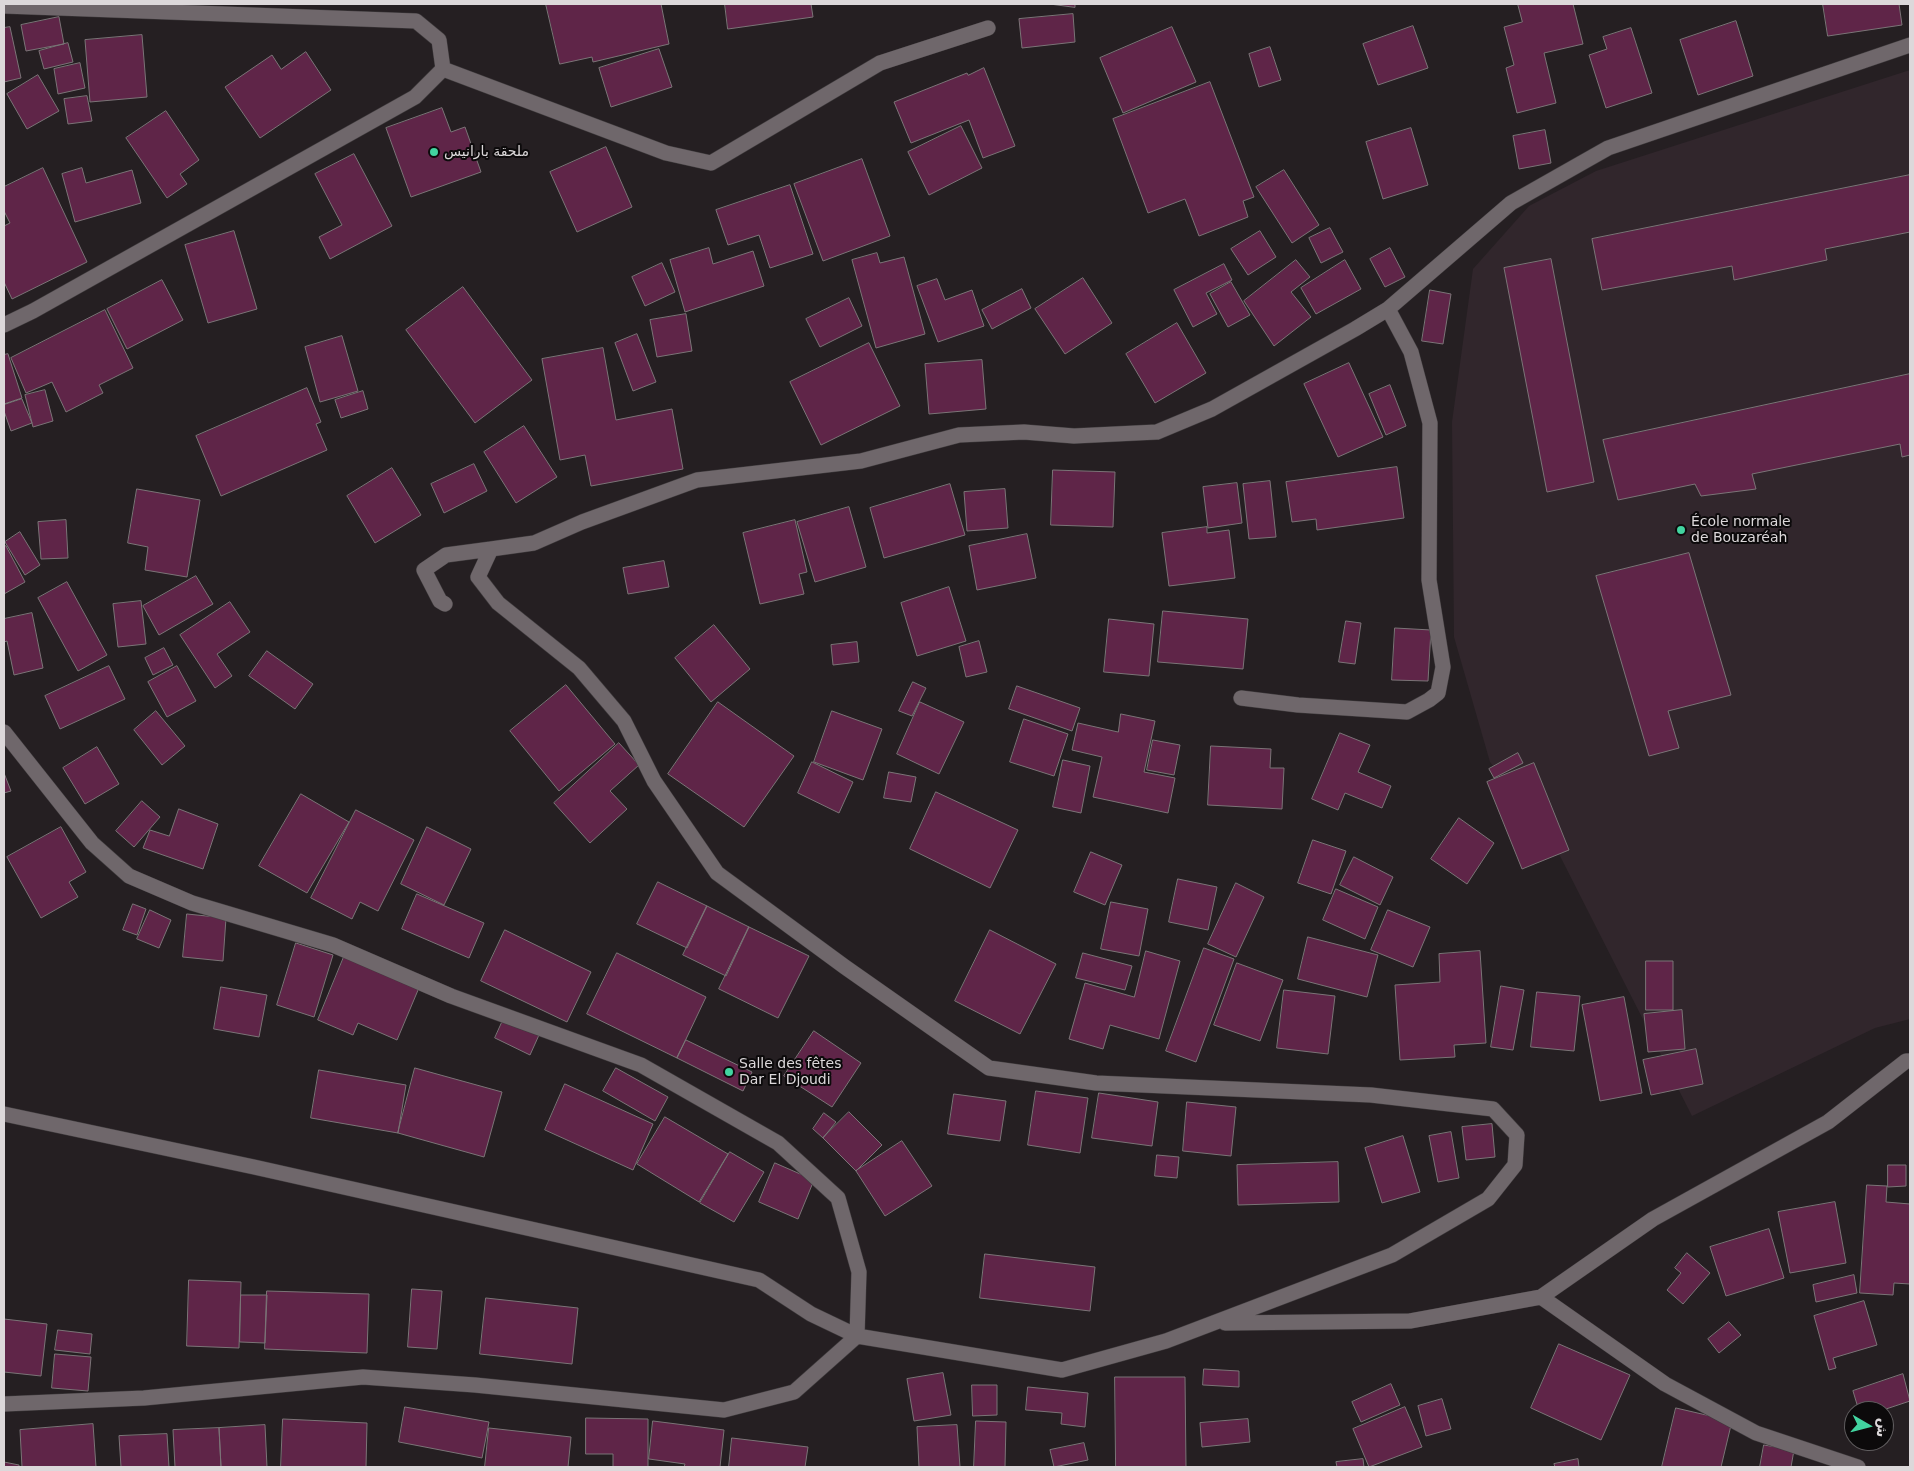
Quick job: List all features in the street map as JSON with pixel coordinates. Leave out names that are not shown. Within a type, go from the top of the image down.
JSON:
[{"type":"street","points":[[4,325],[33,312],[415,97],[442,69],[439,40],[416,22],[7,7]]},
{"type":"street","points":[[442,69],[666,153],[711,163],[880,64],[988,28]]},
{"type":"street","points":[[445,604],[440,601],[424,570],[446,555],[534,543],[582,522],[697,480],[861,461],[959,435],[1024,432],[1074,436],[1157,432],[1212,409],[1388,309],[1511,203],[1608,148],[1910,44]]},
{"type":"street","points":[[1241,698],[1298,705],[1407,712],[1438,693],[1443,668],[1429,580],[1430,422],[1411,352],[1388,309]]},
{"type":"street","points":[[4,1114],[264,1169],[759,1280],[811,1314],[858,1336],[1062,1370],[1166,1341],[1392,1255],[1488,1199],[1515,1165],[1517,1136],[1493,1109],[1371,1095],[1096,1083],[989,1068],[717,873],[654,781],[624,721],[579,668],[498,603],[478,577],[491,549]]},
{"type":"street","points":[[4,732],[92,843],[129,876],[192,903],[333,945],[451,996],[641,1065],[778,1142],[838,1198],[859,1272],[858,1336],[794,1392],[724,1410],[475,1385],[363,1377],[144,1398],[4,1404]]},
{"type":"street","points":[[1213,1323],[1410,1320],[1541,1297],[1653,1220],[1828,1122],[1906,1061],[1910,1060]]},
{"type":"street","points":[[1541,1297],[1665,1384],[1756,1433],[1858,1467]]},
{"type":"shaded area","name":"École normale de Bouzaréah","points":[[1910,70],[1910,1019],[1875,1028],[1692,1116],[1558,852],[1490,762],[1454,637],[1452,422],[1473,269],[1529,206],[1596,171]]},
{"type":"building","points":[[546,4],[661,4],[669,44],[593,62],[592,57],[560,64]]},
{"type":"building","points":[[725,4],[811,4],[813,17],[728,29]]},
{"type":"building","points":[[1050,4],[1075,4],[1075,7]]},
{"type":"building","points":[[1518,4],[1573,4],[1583,44],[1544,53],[1556,103],[1517,113],[1506,68],[1514,65],[1504,27],[1522,22]]},
{"type":"building","points":[[1823,4],[1899,4],[1902,25],[1828,36]]},
{"type":"building","points":[[1073,14],[1075,42],[1022,48],[1019,19]]},
{"type":"building","points":[[59,17],[64,44],[26,51],[21,25]]},
{"type":"building","points":[[1736,21],[1753,76],[1698,95],[1680,40]]},
{"type":"building","points":[[1413,26],[1428,68],[1378,85],[1363,44]]},
{"type":"building","points":[[10,27],[21,78],[4,82],[4,28]]},
{"type":"building","points":[[1172,27],[1196,82],[1123,113],[1100,58]]},
{"type":"building","points":[[1631,28],[1652,93],[1606,108],[1589,55],[1607,49],[1603,37]]},
{"type":"building","points":[[142,35],[147,97],[90,102],[85,40]]},
{"type":"building","points":[[68,43],[73,62],[44,69],[39,51]]},
{"type":"building","points":[[1270,47],[1281,80],[1259,87],[1249,54]]},
{"type":"building","points":[[659,49],[672,87],[611,107],[599,68]]},
{"type":"building","points":[[306,52],[331,90],[260,138],[225,87],[272,55],[281,69]]},
{"type":"building","points":[[80,63],[85,88],[58,94],[54,69]]},
{"type":"building","points":[[984,68],[1015,146],[983,158],[969,120],[911,143],[894,102]]},
{"type":"building","points":[[38,75],[59,111],[27,129],[7,94]]},
{"type":"building","points":[[1210,82],[1254,197],[1243,201],[1248,217],[1199,236],[1185,199],[1148,213],[1113,119]]},
{"type":"building","points":[[87,96],[92,121],[68,124],[64,99]]},
{"type":"building","name":"ملحقة بارانيس","points":[[442,108],[451,132],[465,127],[481,172],[411,197],[386,128]]},
{"type":"building","points":[[166,111],[199,160],[180,174],[187,184],[167,198],[126,138]]},
{"type":"building","points":[[961,126],[982,168],[929,195],[908,152]]},
{"type":"building","points":[[1411,128],[1428,185],[1383,199],[1366,142]]},
{"type":"building","points":[[1545,130],[1551,163],[1519,169],[1513,136]]},
{"type":"building","points":[[606,147],[632,207],[577,232],[550,172]]},
{"type":"building","points":[[354,154],[392,226],[330,259],[319,237],[342,225],[315,174]]},
{"type":"building","points":[[862,159],[890,236],[823,261],[794,184]]},
{"type":"building","points":[[43,168],[87,262],[12,299],[4,282],[4,226],[10,223],[4,211],[4,187]]},
{"type":"building","points":[[82,168],[86,183],[132,170],[141,203],[75,222],[62,174]]},
{"type":"building","points":[[1284,170],[1319,225],[1292,243],[1256,187]]},
{"type":"building","points":[[1910,175],[1910,232],[1825,249],[1827,260],[1734,280],[1732,266],[1602,290],[1592,239]]},
{"type":"building","points":[[790,185],[813,254],[770,268],[759,235],[728,245],[716,210]]},
{"type":"building","points":[[1330,228],[1343,252],[1321,263],[1309,238]]},
{"type":"building","points":[[234,231],[257,309],[208,323],[185,245]]},
{"type":"building","points":[[1260,231],[1276,257],[1248,275],[1231,249]]},
{"type":"building","points":[[709,248],[713,264],[753,251],[764,286],[685,312],[670,260]]},
{"type":"building","points":[[1390,248],[1405,277],[1385,287],[1370,259]]},
{"type":"building","points":[[877,253],[880,263],[904,257],[925,334],[876,348],[852,260]]},
{"type":"building","points":[[1551,259],[1594,482],[1547,492],[1504,268]]},
{"type":"building","points":[[1296,260],[1310,277],[1291,292],[1311,317],[1274,346],[1244,301]]},
{"type":"building","points":[[1345,260],[1361,289],[1316,314],[1301,288]]},
{"type":"building","points":[[662,263],[675,292],[645,306],[632,277]]},
{"type":"building","points":[[1224,264],[1232,280],[1206,293],[1217,314],[1193,327],[1174,290]]},
{"type":"building","points":[[1083,278],[1112,323],[1065,354],[1035,309]]},
{"type":"building","points":[[937,279],[945,300],[972,290],[984,326],[938,342],[917,286]]},
{"type":"building","points":[[162,280],[183,320],[127,349],[107,309]]},
{"type":"building","points":[[1231,282],[1250,315],[1228,327],[1210,294]]},
{"type":"building","points":[[463,287],[532,380],[475,423],[406,330]]},
{"type":"building","points":[[1022,289],[1031,308],[992,329],[982,310]]},
{"type":"building","points":[[1430,290],[1451,294],[1443,344],[1422,341]]},
{"type":"building","points":[[849,298],[862,326],[820,347],[806,319]]},
{"type":"building","points":[[105,310],[133,368],[99,385],[103,393],[66,412],[52,382],[26,393],[11,358]]},
{"type":"building","points":[[686,314],[692,351],[657,357],[650,320]]},
{"type":"building","points":[[1177,323],[1206,373],[1155,403],[1126,354]]},
{"type":"building","points":[[637,334],[656,382],[633,391],[615,343]]},
{"type":"building","points":[[342,336],[358,391],[320,402],[305,347]]},
{"type":"building","points":[[869,343],[900,406],[821,445],[790,382]]},
{"type":"building","points":[[603,348],[616,420],[672,409],[683,469],[591,486],[585,455],[560,460],[542,359]]},
{"type":"building","points":[[8,354],[22,398],[4,404],[4,355]]},
{"type":"building","points":[[982,360],[986,409],[929,414],[925,364]]},
{"type":"building","points":[[1349,363],[1383,437],[1338,457],[1304,384]]},
{"type":"building","points":[[1910,374],[1910,455],[1902,457],[1900,444],[1752,474],[1756,489],[1701,496],[1695,484],[1618,500],[1603,440]]},
{"type":"building","points":[[1390,385],[1406,426],[1386,435],[1369,394]]},
{"type":"building","points":[[307,388],[321,422],[316,424],[327,450],[221,496],[196,436]]},
{"type":"building","points":[[45,390],[53,421],[33,427],[25,395]]},
{"type":"building","points":[[363,391],[368,409],[341,418],[335,400]]},
{"type":"building","points":[[22,399],[32,423],[11,431],[4,411],[4,405]]},
{"type":"building","points":[[524,426],[557,477],[516,503],[484,452]]},
{"type":"building","points":[[474,464],[487,491],[444,513],[431,484]]},
{"type":"building","points":[[1397,467],[1404,518],[1317,530],[1316,519],[1292,522],[1286,482]]},
{"type":"building","points":[[392,468],[421,515],[375,543],[347,496]]},
{"type":"building","points":[[1053,470],[1115,472],[1113,527],[1051,525]]},
{"type":"building","points":[[1270,481],[1276,537],[1249,539],[1243,484]]},
{"type":"building","points":[[1237,483],[1242,523],[1208,528],[1203,487]]},
{"type":"building","points":[[950,484],[965,535],[884,558],[870,508]]},
{"type":"building","points":[[137,489],[200,500],[187,577],[145,570],[148,547],[128,543]]},
{"type":"building","points":[[1005,489],[1008,528],[967,531],[964,492]]},
{"type":"building","points":[[849,507],[866,567],[815,582],[797,522]]},
{"type":"building","points":[[66,520],[68,558],[41,559],[38,522]]},
{"type":"building","points":[[795,520],[807,572],[799,574],[804,594],[760,604],[743,533]]},
{"type":"building","points":[[1207,527],[1207,533],[1229,530],[1235,578],[1169,586],[1162,533]]},
{"type":"building","points":[[20,532],[40,565],[25,575],[5,542]]},
{"type":"building","points":[[1027,534],[1036,578],[977,590],[969,546]]},
{"type":"building","points":[[6,546],[25,582],[4,594],[4,547]]},
{"type":"building","points":[[1689,553],[1731,695],[1668,711],[1679,748],[1649,756],[1596,576]]},
{"type":"building","points":[[664,561],[669,587],[628,594],[623,568]]},
{"type":"building","points":[[196,576],[213,604],[159,635],[143,606]]},
{"type":"building","points":[[67,582],[107,655],[78,671],[38,598]]},
{"type":"building","points":[[949,587],[966,641],[917,656],[901,603]]},
{"type":"building","points":[[141,601],[146,644],[118,647],[113,604]]},
{"type":"building","points":[[230,602],[250,632],[217,654],[232,676],[215,688],[180,635]]},
{"type":"building","points":[[1163,611],[1248,619],[1243,669],[1158,662]]},
{"type":"building","points":[[32,613],[43,668],[14,675],[7,641],[4,642],[4,619]]},
{"type":"building","points":[[1109,619],[1154,624],[1149,676],[1104,672]]},
{"type":"building","points":[[1346,621],[1361,623],[1355,664],[1339,662]]},
{"type":"building","points":[[714,625],[750,669],[711,702],[675,658]]},
{"type":"building","points":[[1395,628],[1431,630],[1428,681],[1392,680]]},
{"type":"building","points":[[979,641],[987,672],[966,677],[959,647]]},
{"type":"building","points":[[857,642],[859,662],[833,665],[831,645]]},
{"type":"building","points":[[164,648],[173,665],[153,675],[145,658]]},
{"type":"building","points":[[267,651],[313,684],[295,709],[249,676]]},
{"type":"building","points":[[109,666],[125,699],[60,729],[45,696]]},
{"type":"building","points":[[177,666],[196,701],[167,717],[148,682]]},
{"type":"building","points":[[913,682],[926,688],[912,716],[899,711]]},
{"type":"building","points":[[566,685],[615,744],[559,791],[510,731]]},
{"type":"building","points":[[1017,686],[1080,708],[1072,731],[1009,709]]},
{"type":"building","points":[[718,702],[794,756],[744,827],[668,774]]},
{"type":"building","points":[[920,702],[964,722],[939,774],[897,754]]},
{"type":"building","points":[[156,711],[185,746],[162,765],[134,730]]},
{"type":"building","points":[[832,711],[882,729],[863,780],[814,762]]},
{"type":"building","points":[[1121,714],[1155,721],[1144,772],[1175,778],[1168,813],[1093,797],[1102,757],[1072,750],[1078,723],[1118,732]]},
{"type":"building","points":[[1024,719],[1068,734],[1054,776],[1010,762]]},
{"type":"building","points":[[1340,733],[1370,745],[1358,772],[1391,786],[1382,808],[1345,793],[1338,810],[1312,799]]},
{"type":"building","points":[[1153,740],[1180,745],[1174,775],[1147,770]]},
{"type":"building","points":[[619,743],[639,765],[610,791],[627,809],[590,843],[554,803]]},
{"type":"building","points":[[1211,746],[1271,749],[1270,768],[1284,768],[1282,809],[1208,805]]},
{"type":"building","points":[[97,747],[119,784],[85,804],[63,768]]},
{"type":"building","points":[[1518,753],[1523,763],[1494,778],[1489,769]]},
{"type":"building","points":[[1063,760],[1090,766],[1081,813],[1053,807]]},
{"type":"building","points":[[812,762],[853,782],[839,813],[798,793]]},
{"type":"building","points":[[1534,763],[1569,850],[1522,869],[1487,782]]},
{"type":"building","points":[[889,772],[916,777],[911,802],[884,798]]},
{"type":"building","points":[[4,773],[11,791],[4,793]]},
{"type":"building","points":[[936,792],[1018,830],[990,888],[910,849]]},
{"type":"building","points":[[301,794],[349,822],[307,893],[259,866]]},
{"type":"building","points":[[142,801],[160,817],[134,847],[116,831]]},
{"type":"building","points":[[179,809],[218,824],[203,869],[143,848],[150,830],[169,836]]},
{"type":"building","points":[[356,810],[414,840],[378,911],[360,902],[352,919],[311,898]]},
{"type":"building","points":[[1459,818],[1494,843],[1467,884],[1431,859]]},
{"type":"building","points":[[61,827],[86,872],[69,882],[78,897],[41,918],[7,857]]},
{"type":"building","points":[[427,827],[471,849],[444,905],[401,884]]},
{"type":"building","points":[[1313,840],[1346,851],[1331,894],[1298,883]]},
{"type":"building","points":[[1091,852],[1122,865],[1105,905],[1074,892]]},
{"type":"building","points":[[1354,857],[1393,877],[1380,905],[1340,885]]},
{"type":"building","points":[[1178,879],[1217,887],[1208,930],[1169,922]]},
{"type":"building","points":[[658,882],[707,906],[687,948],[637,924]]},
{"type":"building","points":[[1236,883],[1264,897],[1236,957],[1208,944]]},
{"type":"building","points":[[1336,889],[1378,907],[1365,939],[1323,920]]},
{"type":"building","points":[[417,894],[484,923],[469,958],[402,929]]},
{"type":"building","points":[[1111,902],[1148,909],[1139,956],[1101,949]]},
{"type":"building","points":[[133,904],[146,909],[137,935],[123,930]]},
{"type":"building","points":[[707,906],[749,927],[726,976],[683,955]]},
{"type":"building","points":[[150,910],[171,920],[159,948],[137,939]]},
{"type":"building","points":[[1388,910],[1430,927],[1413,967],[1371,950]]},
{"type":"building","points":[[187,914],[226,918],[223,961],[183,957]]},
{"type":"building","points":[[749,927],[809,956],[778,1018],[719,989]]},
{"type":"building","points":[[505,930],[591,972],[567,1022],[481,981]]},
{"type":"building","points":[[990,930],[1056,964],[1020,1034],[955,1001]]},
{"type":"building","points":[[1308,937],[1378,955],[1367,997],[1298,979]]},
{"type":"building","points":[[296,943],[333,955],[314,1017],[277,1005]]},
{"type":"building","points":[[1204,948],[1234,959],[1196,1062],[1166,1051]]},
{"type":"building","points":[[1146,951],[1180,961],[1159,1039],[1110,1025],[1103,1049],[1069,1039],[1085,983],[1134,997]]},
{"type":"building","points":[[1480,951],[1486,1043],[1454,1045],[1455,1057],[1400,1060],[1395,985],[1440,982],[1439,954]]},
{"type":"building","points":[[346,952],[421,983],[397,1040],[358,1023],[353,1035],[318,1020]]},
{"type":"building","points":[[617,953],[706,997],[677,1058],[587,1014]]},
{"type":"building","points":[[1083,953],[1132,966],[1125,990],[1076,978]]},
{"type":"building","points":[[1646,961],[1673,961],[1673,1010],[1646,1010]]},
{"type":"building","points":[[1237,963],[1283,980],[1260,1041],[1214,1025]]},
{"type":"building","points":[[1501,986],[1524,990],[1513,1050],[1491,1047]]},
{"type":"building","points":[[221,987],[267,995],[259,1037],[214,1029]]},
{"type":"building","points":[[1284,990],[1335,996],[1328,1054],[1277,1048]]},
{"type":"building","points":[[1537,992],[1580,996],[1574,1051],[1531,1047]]},
{"type":"building","points":[[1624,997],[1642,1093],[1600,1101],[1582,1005]]},
{"type":"building","points":[[1682,1010],[1685,1049],[1648,1052],[1644,1014]]},
{"type":"building","points":[[504,1018],[539,1035],[530,1055],[495,1038]]},
{"type":"building","points":[[814,1031],[861,1063],[832,1107],[784,1076]]},
{"type":"building","points":[[686,1040],[752,1072],[743,1091],[677,1058]]},
{"type":"building","points":[[1696,1049],[1703,1084],[1651,1095],[1643,1060]]},
{"type":"building","points":[[415,1068],[502,1092],[484,1157],[398,1133]]},
{"type":"building","points":[[616,1068],[668,1097],[655,1121],[603,1091]]},
{"type":"building","points":[[319,1070],[406,1085],[398,1133],[311,1118]]},
{"type":"building","points":[[565,1084],[653,1124],[633,1170],[545,1130]]},
{"type":"building","points":[[1036,1091],[1088,1098],[1080,1153],[1028,1145]]},
{"type":"building","points":[[1099,1093],[1158,1102],[1152,1146],[1092,1138]]},
{"type":"building","points":[[954,1094],[1006,1101],[1000,1141],[948,1134]]},
{"type":"building","points":[[1187,1102],[1236,1107],[1231,1156],[1183,1151]]},
{"type":"building","points":[[849,1112],[882,1145],[856,1171],[823,1138]]},
{"type":"building","points":[[824,1113],[836,1122],[823,1138],[813,1129]]},
{"type":"building","points":[[665,1117],[728,1154],[699,1202],[637,1164]]},
{"type":"building","points":[[1492,1124],[1495,1157],[1466,1160],[1462,1127]]},
{"type":"building","points":[[1451,1132],[1459,1178],[1438,1182],[1429,1136]]},
{"type":"building","points":[[1403,1136],[1420,1192],[1382,1203],[1365,1148]]},
{"type":"building","points":[[902,1141],[932,1186],[885,1216],[856,1171]]},
{"type":"building","points":[[730,1152],[764,1172],[734,1222],[700,1203]]},
{"type":"building","points":[[1157,1155],[1179,1157],[1177,1178],[1155,1176]]},
{"type":"building","points":[[1338,1162],[1339,1202],[1238,1205],[1237,1165]]},
{"type":"building","points":[[775,1163],[814,1180],[798,1219],[759,1202]]},
{"type":"building","points":[[1888,1165],[1906,1165],[1906,1186],[1888,1187]]},
{"type":"building","points":[[1867,1185],[1887,1186],[1886,1202],[1910,1204],[1910,1284],[1894,1283],[1893,1295],[1860,1293]]},
{"type":"building","points":[[1835,1202],[1846,1263],[1790,1273],[1778,1212]]},
{"type":"building","points":[[1769,1229],[1784,1278],[1726,1296],[1710,1247]]},
{"type":"building","points":[[1687,1253],[1710,1273],[1683,1304],[1667,1290],[1681,1273],[1675,1268]]},
{"type":"building","points":[[985,1254],[1095,1267],[1090,1311],[980,1298]]},
{"type":"building","points":[[1854,1275],[1857,1293],[1816,1302],[1813,1285]]},
{"type":"building","points":[[189,1280],[241,1282],[239,1348],[187,1346]]},
{"type":"building","points":[[412,1289],[442,1291],[437,1349],[408,1347]]},
{"type":"building","points":[[267,1291],[369,1294],[367,1353],[265,1349]]},
{"type":"building","points":[[241,1295],[267,1295],[265,1343],[240,1342]]},
{"type":"building","points":[[486,1298],[578,1308],[572,1364],[480,1354]]},
{"type":"building","points":[[1864,1301],[1877,1345],[1833,1358],[1836,1368],[1829,1370],[1814,1316]]},
{"type":"building","points":[[4,1319],[47,1324],[41,1376],[4,1372]]},
{"type":"building","points":[[1729,1322],[1741,1335],[1719,1353],[1708,1339]]},
{"type":"building","points":[[58,1330],[92,1334],[90,1354],[55,1350]]},
{"type":"building","points":[[1559,1344],[1630,1375],[1601,1440],[1531,1408]]},
{"type":"building","points":[[55,1354],[91,1357],[88,1391],[52,1388]]},
{"type":"building","points":[[1204,1369],[1239,1371],[1239,1387],[1203,1385]]},
{"type":"building","points":[[943,1373],[951,1415],[914,1421],[907,1379]]},
{"type":"building","points":[[1903,1374],[1910,1401],[1894,1406],[1894,1401],[1856,1401],[1853,1391]]},
{"type":"building","points":[[1115,1377],[1185,1377],[1186,1467],[1116,1467]]},
{"type":"building","points":[[1391,1384],[1400,1405],[1361,1422],[1352,1402]]},
{"type":"building","points":[[972,1385],[997,1385],[997,1415],[973,1416]]},
{"type":"building","points":[[1028,1387],[1088,1393],[1085,1427],[1061,1424],[1062,1413],[1026,1410]]},
{"type":"building","points":[[1442,1399],[1451,1429],[1426,1436],[1418,1406]]},
{"type":"building","points":[[405,1407],[489,1422],[482,1458],[399,1442]]},
{"type":"building","points":[[1405,1407],[1422,1447],[1369,1467],[1353,1429]]},
{"type":"building","points":[[1676,1408],[1732,1421],[1721,1467],[1662,1467]]},
{"type":"building","points":[[586,1418],[648,1419],[648,1467],[613,1467],[613,1454],[586,1454]]},
{"type":"building","points":[[283,1419],[367,1423],[366,1467],[281,1467]]},
{"type":"building","points":[[1248,1419],[1250,1442],[1202,1447],[1200,1423]]},
{"type":"building","points":[[653,1421],[724,1430],[720,1467],[684,1467],[685,1464],[649,1459]]},
{"type":"building","points":[[976,1421],[1006,1422],[1005,1467],[974,1467]]},
{"type":"building","points":[[93,1424],[96,1467],[22,1467],[20,1430]]},
{"type":"building","points":[[265,1425],[267,1467],[221,1467],[219,1428]]},
{"type":"building","points":[[957,1425],[960,1467],[919,1467],[917,1427]]},
{"type":"building","points":[[219,1428],[221,1467],[175,1467],[173,1430]]},
{"type":"building","points":[[489,1428],[571,1437],[568,1467],[485,1467]]},
{"type":"building","points":[[167,1434],[169,1467],[121,1467],[119,1436]]},
{"type":"building","points":[[732,1438],[808,1447],[805,1467],[729,1467]]},
{"type":"building","points":[[1084,1443],[1088,1460],[1054,1467],[1050,1450]]},
{"type":"building","points":[[1764,1445],[1794,1450],[1791,1467],[1760,1467]]},
{"type":"building","points":[[1363,1459],[1364,1467],[1337,1467],[1336,1462]]},
{"type":"building","points":[[1578,1459],[1579,1467],[1555,1467],[1554,1464]]},
{"type":"building","points":[[4,1462],[19,1465],[19,1467],[4,1467]]},
{"type":"place","name":"ملحقة بارانيس","points":[[434,152]]},
{"type":"place","name":"École normale de Bouzaréah","points":[[1681,530]]},
{"type":"place","name":"Salle des fêtes Dar El Djoudi","points":[[729,1072]]}]
